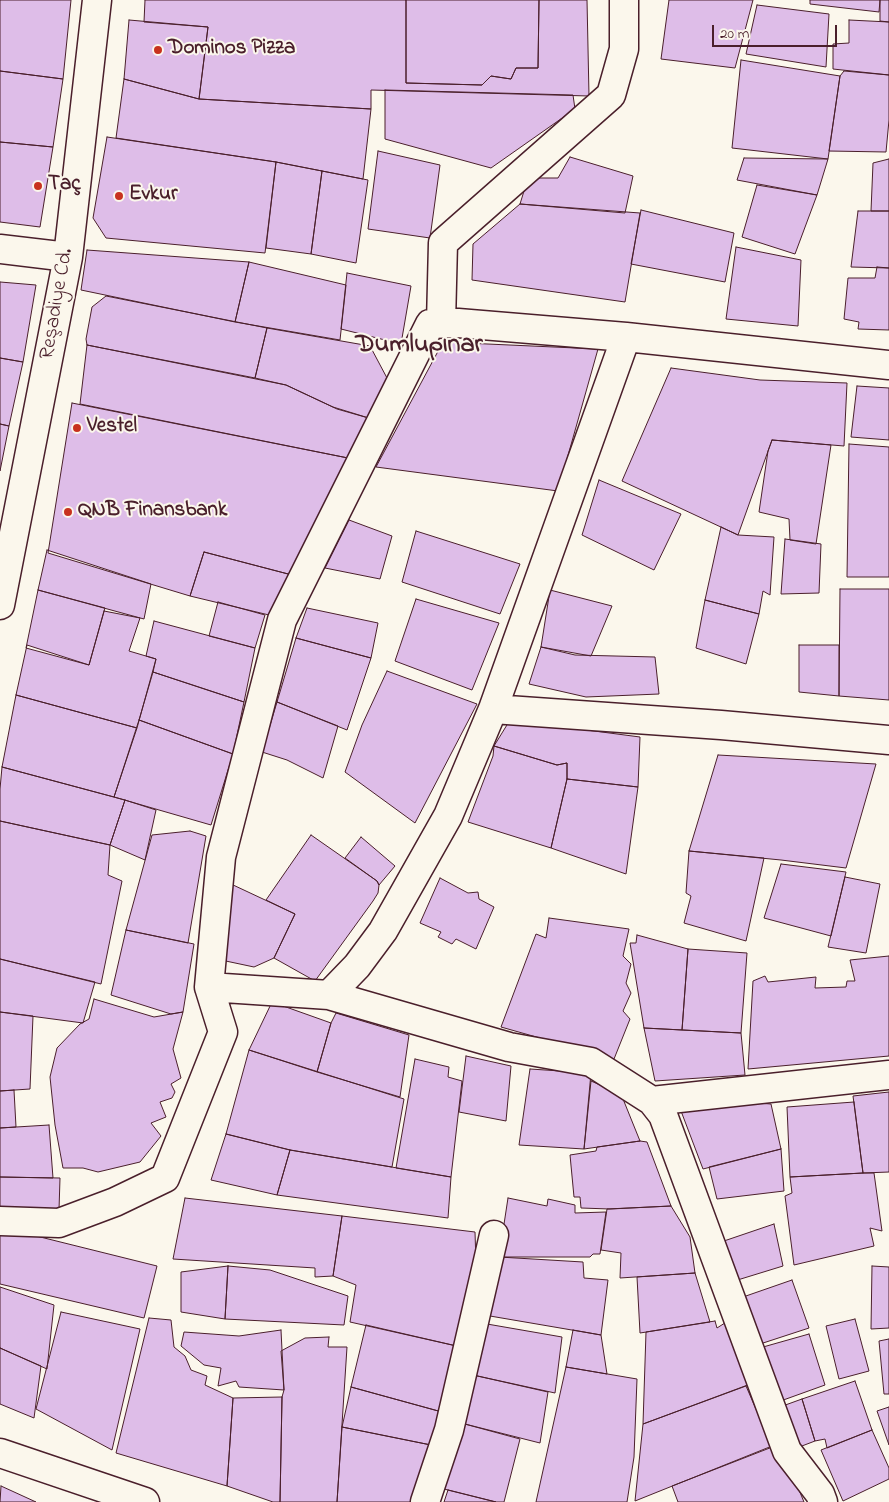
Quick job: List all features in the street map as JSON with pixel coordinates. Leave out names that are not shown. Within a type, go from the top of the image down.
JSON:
[{"type":"street","name":"Reşadiye Cd.","points":[[0,605],[68,258],[97,0]]},
{"type":"street","points":[[442,323],[444,244],[611,95],[624,48],[624,0]]},
{"type":"street","points":[[0,249],[68,258]]},
{"type":"street","points":[[0,1221],[60,1223],[115,1202],[165,1178],[223,1032],[209,988],[221,857],[282,620],[430,324],[458,323],[626,337],[889,365]]},
{"type":"street","points":[[329,995],[357,966],[383,931],[448,816],[493,709],[626,337]]},
{"type":"street","points":[[493,709],[721,725],[889,740]]},
{"type":"street","points":[[209,988],[329,995],[509,1047],[591,1062],[652,1101],[663,1115],[787,1451],[820,1494],[823,1502]]},
{"type":"street","points":[[652,1101],[889,1075]]},
{"type":"street","points":[[425,1502],[449,1430],[494,1235]]},
{"type":"street","points":[[0,1453],[86,1493],[145,1502]]},
{"type":"building","points":[[0,0],[71,0],[63,79],[0,71]]},
{"type":"building","points":[[145,0],[406,0],[406,83],[482,85],[491,76],[511,79],[516,68],[538,68],[539,0],[587,0],[589,96],[371,90],[371,109],[199,99],[208,27],[144,22]]},
{"type":"building","points":[[406,0],[539,0],[538,68],[516,68],[511,79],[491,76],[482,85],[406,83]]},
{"type":"building","points":[[669,0],[753,0],[735,68],[661,59]]},
{"type":"building","points":[[810,0],[880,0],[879,12],[810,4]]},
{"type":"building","points":[[880,0],[889,0],[889,22],[880,21]]},
{"type":"building","points":[[757,5],[829,14],[826,67],[746,54]]},
{"type":"building","points":[[129,20],[208,27],[199,99],[124,79]]},
{"type":"building","points":[[849,20],[889,22],[889,75],[833,69],[833,44],[849,43]]},
{"type":"building","points":[[741,60],[840,76],[828,159],[732,148]]},
{"type":"building","points":[[0,71],[63,79],[53,147],[0,142]]},
{"type":"building","points":[[844,71],[889,75],[889,120],[886,152],[829,151],[840,76]]},
{"type":"building","points":[[124,79],[199,99],[371,109],[363,179],[276,162],[116,138]]},
{"type":"building","points":[[385,90],[573,95],[575,109],[491,168],[385,139]]},
{"type":"building","points":[[107,137],[276,162],[265,253],[106,238],[93,218]]},
{"type":"building","points":[[0,142],[53,147],[40,227],[0,222]]},
{"type":"building","points":[[378,151],[440,165],[430,238],[368,229]]},
{"type":"building","points":[[570,157],[633,176],[625,213],[520,204],[528,178],[558,178]]},
{"type":"building","points":[[744,158],[828,159],[817,195],[737,180]]},
{"type":"building","points":[[889,159],[889,211],[871,211],[873,163]]},
{"type":"building","points":[[276,162],[322,171],[311,254],[266,248]]},
{"type":"building","points":[[322,171],[368,180],[356,263],[311,254]]},
{"type":"building","points":[[757,185],[817,195],[795,254],[742,237]]},
{"type":"building","points":[[520,204],[640,213],[625,302],[472,280],[473,244]]},
{"type":"building","points":[[641,210],[734,233],[725,282],[631,264]]},
{"type":"building","points":[[858,211],[889,211],[889,268],[851,267]]},
{"type":"building","points":[[736,247],[801,260],[798,326],[726,319]]},
{"type":"building","points":[[87,250],[249,262],[235,322],[81,290]]},
{"type":"building","points":[[249,262],[346,285],[340,340],[235,322]]},
{"type":"building","points":[[877,267],[889,268],[889,330],[858,329],[859,322],[844,319],[848,278],[875,278]]},
{"type":"building","points":[[347,273],[411,286],[401,344],[341,329]]},
{"type":"building","points":[[0,282],[36,285],[23,362],[0,358]]},
{"type":"building","points":[[106,296],[267,328],[255,378],[87,345],[86,339],[92,307]]},
{"type":"building","points":[[267,328],[370,346],[387,378],[372,419],[333,407],[286,385],[255,378]]},
{"type":"building","points":[[443,342],[598,349],[558,491],[376,467]]},
{"type":"building","points":[[87,345],[286,385],[337,409],[372,419],[353,459],[80,404]]},
{"type":"building","points":[[0,358],[23,362],[9,426],[0,424]]},
{"type":"building","points":[[671,368],[760,380],[847,383],[844,446],[772,440],[738,535],[622,481]]},
{"type":"building","points":[[857,386],[889,388],[889,440],[851,437]]},
{"type":"building","points":[[72,403],[353,459],[292,575],[204,552],[190,596],[48,553]]},
{"type":"building","points":[[0,424],[9,426],[0,471]]},
{"type":"building","points":[[772,440],[831,445],[816,544],[790,540],[789,519],[759,512],[768,451]]},
{"type":"building","points":[[849,444],[889,447],[889,577],[847,577]]},
{"type":"building","points":[[599,480],[681,514],[654,570],[582,535]]},
{"type":"building","points":[[349,520],[392,536],[380,579],[325,568]]},
{"type":"building","points":[[721,527],[738,535],[774,537],[770,595],[763,591],[759,614],[705,600]]},
{"type":"building","points":[[416,531],[520,564],[500,614],[402,582]]},
{"type":"building","points":[[785,539],[821,544],[819,593],[781,594]]},
{"type":"building","points":[[47,550],[151,584],[144,619],[38,590]]},
{"type":"building","points":[[204,552],[292,575],[269,615],[190,596]]},
{"type":"building","points":[[840,589],[889,589],[889,700],[839,696]]},
{"type":"building","points":[[38,590],[105,608],[89,665],[26,648]]},
{"type":"building","points":[[550,590],[612,606],[591,656],[541,647]]},
{"type":"building","points":[[416,599],[499,623],[472,690],[395,661]]},
{"type":"building","points":[[705,600],[759,614],[746,664],[696,648]]},
{"type":"building","points":[[218,602],[265,615],[255,648],[209,636]]},
{"type":"building","points":[[307,608],[378,623],[371,658],[296,638]]},
{"type":"building","points":[[104,611],[140,618],[129,651],[156,659],[137,728],[16,695],[27,645],[89,665]]},
{"type":"building","points":[[154,621],[255,648],[244,702],[153,672],[156,659],[146,656]]},
{"type":"building","points":[[296,638],[371,658],[347,730],[277,702]]},
{"type":"building","points":[[799,645],[839,645],[839,696],[799,692]]},
{"type":"building","points":[[541,647],[575,655],[655,657],[659,694],[586,697],[529,684]]},
{"type":"building","points":[[387,671],[477,704],[415,823],[345,772],[362,725]]},
{"type":"building","points":[[153,672],[244,702],[233,754],[139,720]]},
{"type":"building","points":[[16,695],[137,728],[114,797],[2,767]]},
{"type":"building","points":[[277,702],[338,726],[323,778],[287,760],[262,752]]},
{"type":"building","points":[[139,720],[233,754],[211,825],[114,797]]},
{"type":"building","points":[[510,720],[640,737],[638,787],[567,779],[567,763],[557,765],[494,746]]},
{"type":"building","points":[[494,746],[557,765],[567,763],[567,779],[551,848],[468,822],[493,756]]},
{"type":"building","points":[[718,755],[876,764],[846,868],[689,851]]},
{"type":"building","points":[[2,767],[125,800],[110,845],[0,821]]},
{"type":"building","points":[[567,779],[638,787],[626,874],[551,848]]},
{"type":"building","points":[[125,800],[156,810],[145,860],[110,845]]},
{"type":"building","points":[[0,821],[110,845],[108,875],[122,881],[101,984],[0,959]]},
{"type":"building","points":[[190,831],[206,836],[188,943],[126,930],[152,835]]},
{"type":"building","points":[[311,835],[377,881],[379,885],[378,893],[373,901],[315,981],[274,958],[295,914],[266,900]]},
{"type":"building","points":[[361,837],[395,866],[379,885],[377,881],[345,858]]},
{"type":"building","points":[[689,851],[764,858],[746,941],[684,923],[691,896],[686,893]]},
{"type":"building","points":[[781,864],[846,872],[831,936],[764,918]]},
{"type":"building","points":[[845,877],[880,884],[866,953],[828,947]]},
{"type":"building","points":[[440,878],[468,893],[478,892],[479,899],[494,907],[476,949],[456,939],[452,944],[438,937],[441,932],[420,923]]},
{"type":"building","points":[[231,884],[295,914],[274,958],[254,967],[221,960]]},
{"type":"building","points":[[549,918],[629,929],[623,956],[631,964],[626,983],[631,993],[623,1011],[630,1019],[614,1059],[501,1027],[536,934],[546,938]]},
{"type":"building","points":[[126,930],[194,944],[183,1012],[171,1014],[111,995]]},
{"type":"building","points":[[637,935],[688,949],[682,1030],[644,1028],[630,943],[636,943]]},
{"type":"building","points":[[688,949],[747,953],[741,1033],[682,1030]]},
{"type":"building","points":[[889,956],[889,1056],[748,1069],[753,981],[765,976],[768,982],[816,977],[815,988],[846,987],[847,981],[855,981],[850,960]]},
{"type":"building","points":[[0,959],[95,982],[83,1023],[0,1012]]},
{"type":"building","points":[[94,999],[154,1017],[183,1012],[173,1049],[181,1078],[171,1084],[175,1092],[172,1098],[160,1102],[166,1117],[151,1123],[161,1136],[140,1162],[98,1172],[83,1168],[63,1168],[55,1125],[50,1077],[57,1048],[80,1024],[89,1019]]},
{"type":"building","points":[[272,1002],[331,1023],[317,1072],[249,1050]]},
{"type":"building","points":[[0,1012],[33,1016],[30,1089],[0,1091]]},
{"type":"building","points":[[336,1013],[409,1035],[400,1097],[317,1072],[331,1023]]},
{"type":"building","points":[[644,1028],[741,1033],[745,1075],[655,1081]]},
{"type":"building","points":[[249,1050],[404,1099],[392,1167],[290,1150],[226,1134]]},
{"type":"building","points":[[466,1056],[511,1066],[506,1121],[459,1112]]},
{"type":"building","points":[[415,1059],[449,1067],[448,1077],[462,1081],[451,1177],[396,1168]]},
{"type":"building","points":[[530,1069],[591,1073],[584,1149],[519,1145]]},
{"type":"building","points":[[591,1081],[621,1094],[640,1141],[584,1149]]},
{"type":"building","points":[[14,1090],[16,1127],[0,1128],[0,1091]]},
{"type":"building","points":[[889,1092],[889,1172],[863,1173],[853,1096]]},
{"type":"building","points":[[730,1101],[771,1104],[781,1149],[703,1169],[681,1111]]},
{"type":"building","points":[[854,1102],[863,1173],[790,1177],[787,1107]]},
{"type":"building","points":[[49,1125],[53,1178],[0,1177],[0,1128]]},
{"type":"building","points":[[226,1134],[290,1150],[277,1195],[211,1180]]},
{"type":"building","points":[[640,1141],[647,1142],[671,1206],[610,1209],[581,1208],[580,1197],[574,1197],[570,1155],[596,1151],[597,1147]]},
{"type":"building","points":[[781,1149],[784,1191],[717,1199],[709,1167]]},
{"type":"building","points":[[290,1150],[451,1177],[448,1218],[277,1195]]},
{"type":"building","points":[[874,1173],[882,1231],[870,1228],[874,1246],[794,1265],[785,1196],[792,1193],[790,1177]]},
{"type":"building","points":[[0,1177],[60,1178],[59,1210],[0,1210]]},
{"type":"building","points":[[185,1198],[342,1216],[333,1276],[315,1277],[315,1268],[173,1259]]},
{"type":"building","points":[[508,1198],[547,1206],[548,1199],[575,1205],[575,1213],[606,1212],[600,1254],[593,1254],[590,1257],[499,1257]]},
{"type":"building","points":[[671,1206],[690,1237],[695,1273],[620,1278],[621,1253],[601,1250],[607,1209]]},
{"type":"building","points":[[342,1216],[475,1232],[477,1294],[461,1347],[350,1322],[356,1285],[333,1276]]},
{"type":"building","points":[[774,1224],[783,1266],[731,1282],[718,1243]]},
{"type":"building","points":[[0,1227],[157,1266],[144,1318],[0,1284]]},
{"type":"building","points":[[499,1257],[583,1262],[584,1278],[608,1280],[601,1335],[490,1316]]},
{"type":"building","points":[[228,1266],[225,1319],[181,1312],[181,1272]]},
{"type":"building","points":[[228,1266],[270,1270],[348,1296],[344,1325],[225,1319]]},
{"type":"building","points":[[872,1266],[889,1267],[889,1328],[871,1329]]},
{"type":"building","points":[[695,1273],[710,1322],[640,1333],[637,1277]]},
{"type":"building","points":[[792,1280],[809,1328],[757,1345],[743,1297]]},
{"type":"building","points":[[0,1287],[54,1305],[47,1369],[0,1348]]},
{"type":"building","points":[[61,1312],[140,1329],[112,1450],[36,1409]]},
{"type":"building","points":[[149,1318],[171,1320],[174,1347],[185,1356],[191,1370],[207,1376],[205,1385],[233,1398],[227,1486],[116,1453]]},
{"type":"building","points":[[855,1319],[869,1371],[839,1379],[826,1326]]},
{"type":"building","points":[[715,1321],[717,1328],[728,1321],[753,1383],[643,1424],[646,1332]]},
{"type":"building","points":[[487,1324],[562,1337],[555,1393],[473,1375]]},
{"type":"building","points":[[366,1325],[461,1347],[442,1412],[351,1387]]},
{"type":"building","points":[[281,1330],[284,1390],[239,1387],[236,1381],[218,1386],[221,1368],[204,1365],[181,1346],[184,1332],[239,1336]]},
{"type":"building","points":[[573,1330],[601,1335],[607,1374],[566,1367]]},
{"type":"building","points":[[809,1334],[825,1385],[775,1403],[756,1349]]},
{"type":"building","points":[[329,1337],[328,1347],[347,1347],[337,1502],[280,1502],[282,1397],[284,1390],[281,1351],[305,1338]]},
{"type":"building","points":[[889,1339],[889,1394],[884,1394],[879,1341]]},
{"type":"building","points":[[0,1348],[41,1366],[34,1418],[0,1404]]},
{"type":"building","points":[[566,1367],[637,1379],[634,1457],[627,1502],[536,1502]]},
{"type":"building","points":[[473,1375],[548,1392],[540,1443],[461,1423]]},
{"type":"building","points":[[855,1381],[872,1430],[827,1448],[825,1439],[815,1441],[802,1399]]},
{"type":"building","points":[[746,1386],[772,1446],[635,1501],[643,1424]]},
{"type":"building","points":[[351,1387],[442,1412],[431,1445],[342,1427]]},
{"type":"building","points":[[282,1397],[280,1502],[273,1502],[227,1486],[233,1398]]},
{"type":"building","points":[[802,1399],[815,1441],[794,1449],[777,1408]]},
{"type":"building","points":[[889,1407],[889,1445],[877,1411]]},
{"type":"building","points":[[461,1423],[520,1439],[504,1502],[496,1502],[440,1488]]},
{"type":"building","points":[[342,1427],[431,1445],[415,1502],[337,1502]]},
{"type":"building","points":[[872,1430],[889,1468],[889,1479],[843,1501],[821,1450]]},
{"type":"building","points":[[780,1444],[804,1502],[678,1502],[672,1486]]},
{"type":"building","points":[[1,1486],[36,1502],[0,1502]]},
{"type":"building","points":[[448,1490],[496,1502],[444,1502]]},
{"type":"place","name":"Dominos Pizza","points":[[158,50]]},
{"type":"place","name":"Taç","points":[[38,186]]},
{"type":"place","name":"Evkur","points":[[119,196]]},
{"type":"place","name":"Vestel","points":[[77,428]]},
{"type":"place","name":"QNB Finansbank","points":[[68,512]]},
{"type":"district","name":"Dumlupınar","points":[[419,347]]}]
